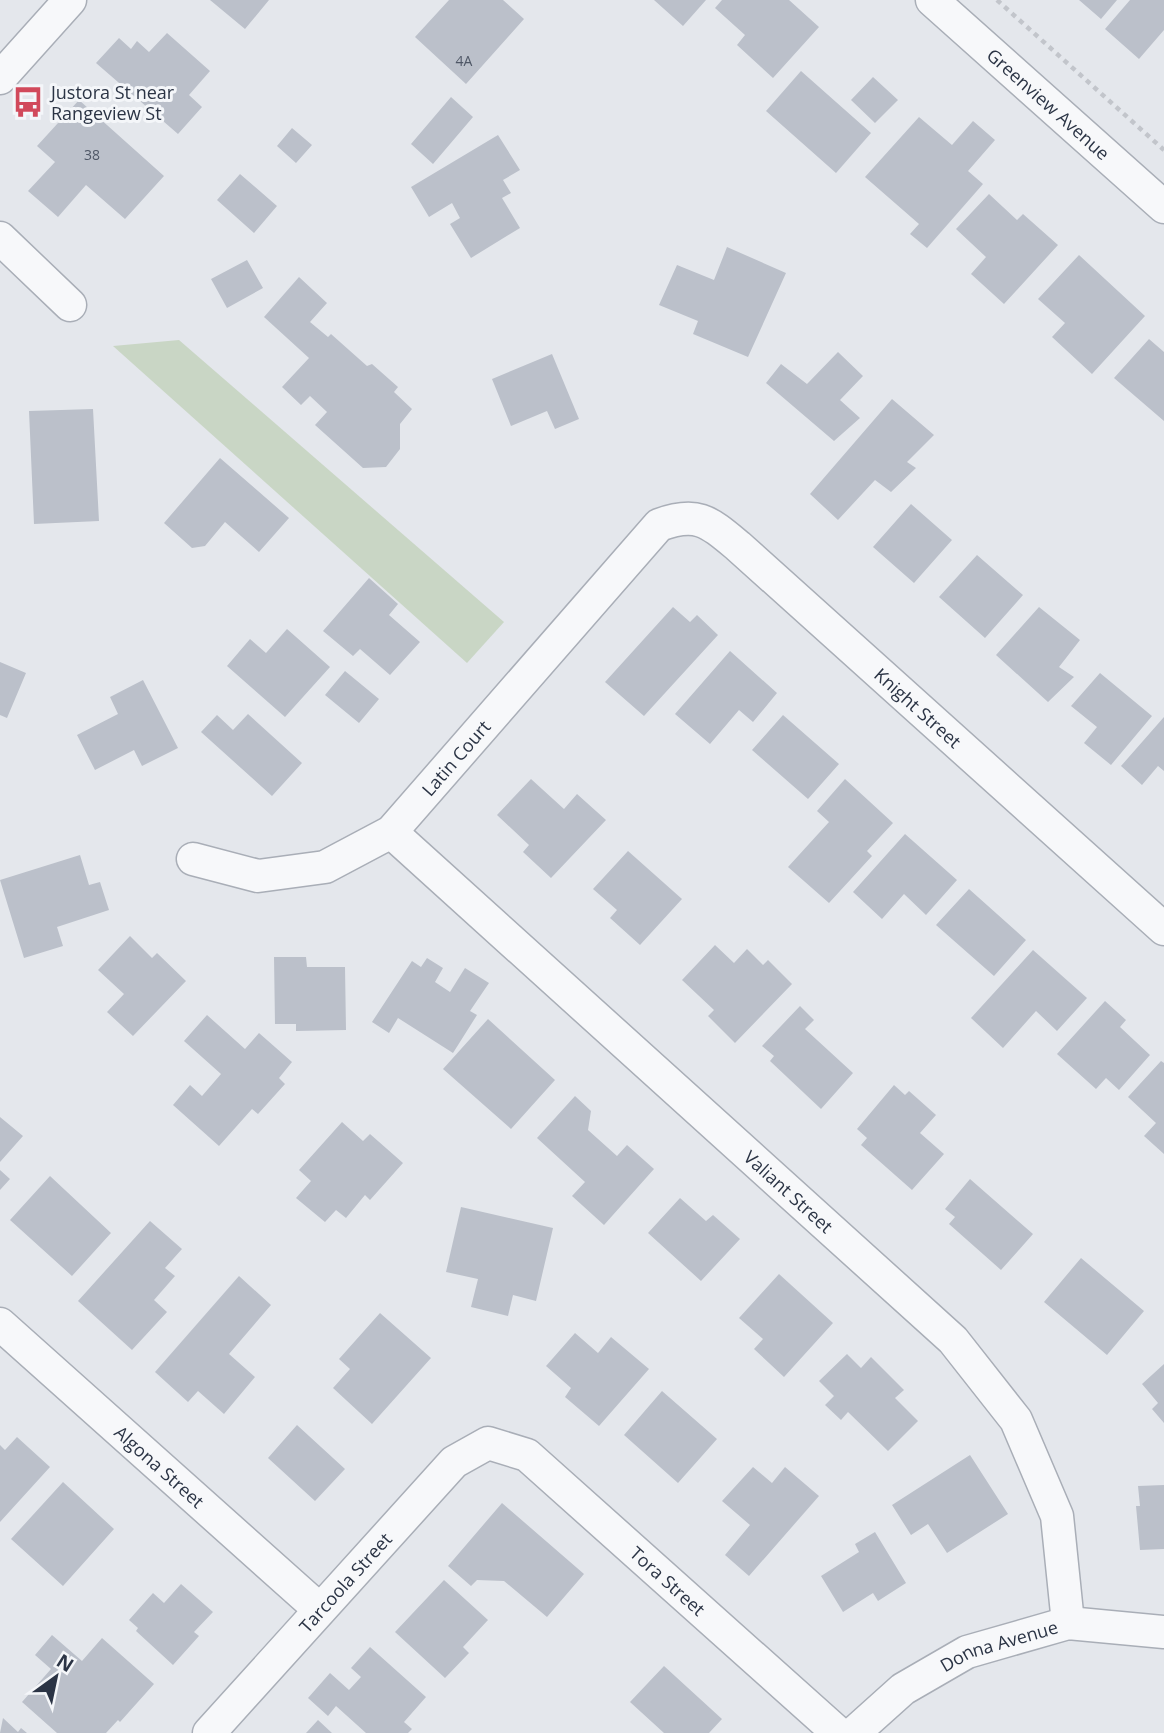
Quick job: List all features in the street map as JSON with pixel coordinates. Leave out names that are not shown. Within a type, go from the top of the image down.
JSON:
[{"type":"street","points":[[0,78],[70,0]]},
{"type":"street","name":"Greenview Avenue","points":[[932,0],[1164,207]]},
{"type":"street","points":[[0,238],[70,305]]},
{"type":"street","name":"Knight Street","points":[[659,525],[681,517],[702,520],[726,536],[1164,929]]},
{"type":"street","name":"Latin Court","points":[[193,859],[258,876],[325,867],[391,832],[659,525]]},
{"type":"street","name":"Valiant Street","points":[[391,832],[953,1340],[1016,1420],[1058,1516],[1068,1623]]},
{"type":"street","name":"Algona Street","points":[[0,1324],[319,1609]]},
{"type":"street","name":"Tarcoola Street","points":[[209,1733],[454,1462],[488,1443]]},
{"type":"street","name":"Tora Street","points":[[488,1443],[527,1455],[838,1733]]},
{"type":"street","name":"Donna Avenue","points":[[854,1733],[903,1689],[967,1652],[1068,1623],[1164,1632]]},
{"type":"path","points":[[996,0],[1164,150]]},
{"type":"green space","points":[[179,340],[504,622],[467,663],[113,346]]},
{"type":"building","points":[[210,0],[269,0],[245,29]]},
{"type":"building","points":[[449,0],[503,0],[524,19],[466,84],[415,37]]},
{"type":"building","points":[[654,0],[706,0],[683,26]]},
{"type":"building","points":[[722,0],[789,0],[819,27],[773,78],[737,45],[745,35],[715,8]]},
{"type":"building","points":[[1079,0],[1117,0],[1101,19]]},
{"type":"building","points":[[1130,0],[1164,0],[1164,30],[1139,59],[1105,29]]},
{"type":"building","points":[[167,33],[210,71],[189,95],[202,107],[178,134],[96,63],[119,38],[131,49],[137,41],[149,52]]},
{"type":"building","points":[[801,71],[871,133],[836,173],[766,111]]},
{"type":"building","points":[[873,77],[898,100],[875,123],[851,100]]},
{"type":"building","points":[[451,97],[473,117],[433,164],[411,144]]},
{"type":"building","points":[[79,100],[164,176],[125,219],[86,185],[58,217],[28,191],[55,162],[37,146]]},
{"type":"building","points":[[919,117],[952,145],[973,121],[995,140],[968,171],[983,184],[927,248],[910,234],[919,224],[865,177]]},
{"type":"building","points":[[292,128],[312,145],[296,163],[277,146]]},
{"type":"building","points":[[498,135],[520,170],[503,180],[511,193],[502,198],[520,228],[471,258],[450,224],[460,218],[452,203],[429,217],[411,187]]},
{"type":"building","points":[[240,174],[277,206],[254,233],[217,200]]},
{"type":"building","points":[[989,194],[1017,220],[1023,214],[1058,245],[1004,304],[971,274],[986,257],[956,229]]},
{"type":"building","points":[[727,247],[786,273],[748,357],[693,334],[698,321],[659,305],[677,265],[714,280]]},
{"type":"building","points":[[1079,255],[1145,316],[1092,374],[1052,337],[1065,323],[1038,299]]},
{"type":"building","points":[[247,260],[263,288],[227,308],[211,279]]},
{"type":"building","points":[[299,277],[327,303],[310,322],[328,337],[331,334],[367,366],[372,364],[398,387],[394,392],[412,409],[400,424],[400,449],[386,467],[363,468],[315,425],[327,412],[310,396],[301,405],[282,387],[309,358],[264,317]]},
{"type":"building","points":[[1149,339],[1164,352],[1164,421],[1114,378]]},
{"type":"building","points":[[838,352],[863,376],[840,400],[860,418],[834,441],[766,383],[781,364],[807,384]]},
{"type":"building","points":[[552,354],[579,419],[555,429],[547,411],[511,426],[492,379]]},
{"type":"building","points":[[892,399],[934,435],[907,462],[916,468],[891,492],[875,480],[838,520],[810,494]]},
{"type":"building","points":[[93,409],[99,521],[34,524],[29,411]]},
{"type":"building","points":[[220,458],[289,518],[259,552],[225,522],[205,546],[192,548],[164,523]]},
{"type":"building","points":[[911,504],[952,540],[914,583],[873,547]]},
{"type":"building","points":[[977,555],[1023,595],[985,638],[939,597]]},
{"type":"building","points":[[369,578],[398,604],[389,615],[420,642],[390,675],[360,649],[353,656],[323,631]]},
{"type":"building","points":[[673,607],[690,622],[697,615],[718,635],[644,716],[605,682]]},
{"type":"building","points":[[1039,607],[1080,640],[1059,667],[1074,677],[1048,702],[996,655]]},
{"type":"building","points":[[287,629],[330,667],[285,717],[227,666],[250,639],[266,653]]},
{"type":"building","points":[[730,651],[777,693],[753,722],[739,710],[710,744],[675,714]]},
{"type":"building","points":[[0,662],[26,673],[7,718],[0,715]]},
{"type":"building","points":[[345,671],[379,699],[359,723],[325,695]]},
{"type":"building","points":[[1100,673],[1152,716],[1111,765],[1084,743],[1097,727],[1071,706]]},
{"type":"building","points":[[143,680],[178,748],[142,766],[134,750],[95,770],[77,735],[118,714],[110,697]]},
{"type":"building","points":[[248,714],[302,763],[272,796],[201,732],[217,715],[233,730]]},
{"type":"building","points":[[783,715],[839,764],[808,799],[752,750]]},
{"type":"building","points":[[1164,717],[1164,771],[1158,766],[1142,785],[1121,766]]},
{"type":"building","points":[[531,779],[564,809],[577,794],[606,820],[551,878],[523,852],[529,845],[497,815]]},
{"type":"building","points":[[845,779],[893,823],[867,851],[872,856],[829,903],[788,867],[829,822],[817,811]]},
{"type":"building","points":[[905,834],[957,880],[926,915],[904,894],[882,919],[853,892]]},
{"type":"building","points":[[628,851],[682,899],[640,945],[610,918],[617,910],[593,889]]},
{"type":"building","points":[[80,855],[89,885],[100,882],[109,910],[57,927],[63,946],[24,958],[0,880]]},
{"type":"building","points":[[969,889],[1026,940],[994,976],[936,925]]},
{"type":"building","points":[[130,936],[152,958],[157,953],[186,981],[133,1036],[107,1012],[124,994],[98,970]]},
{"type":"building","points":[[715,945],[734,963],[747,949],[763,965],[768,960],[792,984],[735,1043],[708,1016],[714,1010],[682,980]]},
{"type":"building","points":[[1033,950],[1087,998],[1057,1031],[1036,1011],[1003,1048],[971,1018]]},
{"type":"building","points":[[274,957],[306,957],[307,967],[345,967],[346,1030],[296,1031],[296,1024],[275,1024]]},
{"type":"building","points":[[427,958],[443,968],[435,982],[450,992],[465,968],[489,983],[470,1011],[477,1015],[453,1053],[398,1018],[389,1033],[372,1022],[412,961],[421,967]]},
{"type":"building","points":[[1105,1001],[1126,1020],[1120,1027],[1150,1055],[1119,1090],[1106,1078],[1096,1089],[1057,1054]]},
{"type":"building","points":[[800,1006],[814,1020],[805,1029],[853,1073],[821,1109],[770,1061],[774,1056],[762,1046]]},
{"type":"building","points":[[207,1015],[245,1049],[259,1033],[292,1062],[279,1078],[285,1084],[258,1114],[252,1109],[219,1146],[173,1105],[190,1085],[202,1096],[221,1074],[184,1041]]},
{"type":"building","points":[[488,1019],[555,1080],[511,1129],[443,1069]]},
{"type":"building","points":[[1161,1061],[1164,1063],[1164,1154],[1144,1136],[1156,1123],[1128,1097]]},
{"type":"building","points":[[894,1085],[905,1095],[909,1091],[936,1115],[920,1133],[944,1154],[912,1190],[861,1145],[867,1138],[857,1129]]},
{"type":"building","points":[[575,1096],[591,1111],[588,1130],[617,1156],[627,1145],[654,1169],[604,1225],[572,1196],[585,1182],[537,1138]]},
{"type":"building","points":[[0,1117],[23,1136],[0,1162]]},
{"type":"building","points":[[342,1122],[363,1141],[370,1134],[403,1163],[370,1200],[365,1195],[346,1218],[336,1210],[325,1222],[296,1198],[311,1181],[299,1170]]},
{"type":"building","points":[[0,1170],[10,1179],[0,1190]]},
{"type":"building","points":[[50,1176],[111,1233],[72,1276],[10,1220]]},
{"type":"building","points":[[970,1179],[1033,1234],[1001,1270],[949,1224],[955,1217],[945,1209]]},
{"type":"building","points":[[680,1198],[706,1221],[713,1215],[740,1239],[701,1281],[648,1233]]},
{"type":"building","points":[[461,1207],[553,1228],[536,1301],[513,1295],[508,1316],[471,1307],[478,1279],[446,1272]]},
{"type":"building","points":[[150,1221],[182,1249],[165,1268],[175,1276],[154,1300],[167,1312],[132,1350],[78,1301]]},
{"type":"building","points":[[1081,1258],[1144,1311],[1107,1355],[1044,1302]]},
{"type":"building","points":[[779,1274],[833,1323],[784,1377],[754,1349],[763,1339],[739,1318]]},
{"type":"building","points":[[239,1276],[271,1305],[229,1354],[255,1377],[224,1414],[198,1391],[188,1402],[155,1372]]},
{"type":"building","points":[[380,1313],[431,1358],[372,1424],[333,1388],[350,1369],[339,1359]]},
{"type":"building","points":[[575,1333],[598,1353],[611,1337],[649,1369],[599,1426],[565,1397],[571,1388],[546,1366]]},
{"type":"building","points":[[847,1354],[861,1368],[871,1357],[904,1390],[895,1398],[918,1421],[888,1451],[848,1412],[841,1420],[825,1405],[834,1396],[819,1381]]},
{"type":"building","points":[[1164,1364],[1164,1423],[1152,1409],[1158,1403],[1142,1384]]},
{"type":"building","points":[[662,1391],[717,1439],[678,1483],[624,1435]]},
{"type":"building","points":[[297,1425],[345,1469],[315,1501],[268,1458]]},
{"type":"building","points":[[17,1437],[50,1467],[0,1522],[0,1445],[5,1450]]},
{"type":"building","points":[[970,1455],[1008,1514],[947,1553],[928,1524],[911,1535],[892,1505]]},
{"type":"building","points":[[753,1467],[772,1483],[785,1467],[819,1496],[749,1576],[725,1555],[750,1525],[722,1501]]},
{"type":"building","points":[[63,1482],[114,1529],[63,1586],[11,1539]]},
{"type":"building","points":[[1164,1485],[1164,1549],[1140,1550],[1136,1506],[1140,1506],[1138,1486]]},
{"type":"building","points":[[502,1503],[584,1574],[547,1617],[504,1581],[477,1580],[471,1586],[448,1566]]},
{"type":"building","points":[[875,1532],[906,1583],[878,1601],[873,1593],[843,1612],[821,1576],[859,1552],[855,1544]]},
{"type":"building","points":[[444,1580],[488,1620],[463,1647],[469,1653],[445,1678],[395,1632]]},
{"type":"building","points":[[181,1584],[213,1612],[194,1632],[199,1636],[173,1665],[136,1631],[138,1628],[129,1620],[153,1593],[164,1603]]},
{"type":"building","points":[[52,1635],[82,1661],[102,1638],[154,1684],[120,1722],[118,1720],[106,1733],[57,1733],[22,1702],[51,1669],[35,1655]]},
{"type":"building","points":[[370,1647],[426,1697],[404,1722],[412,1729],[408,1733],[366,1733],[336,1706],[328,1716],[308,1698],[330,1673],[349,1690],[361,1677],[351,1668]]},
{"type":"building","points":[[664,1666],[722,1719],[709,1733],[664,1733],[630,1702]]},
{"type":"building","points":[[3,1718],[18,1732],[21,1728],[27,1733],[0,1733]]},
{"type":"building","points":[[318,1720],[332,1733],[306,1733]]},
{"type":"place","name":"Justora St near Rangeview St","points":[[28,102]]}]
